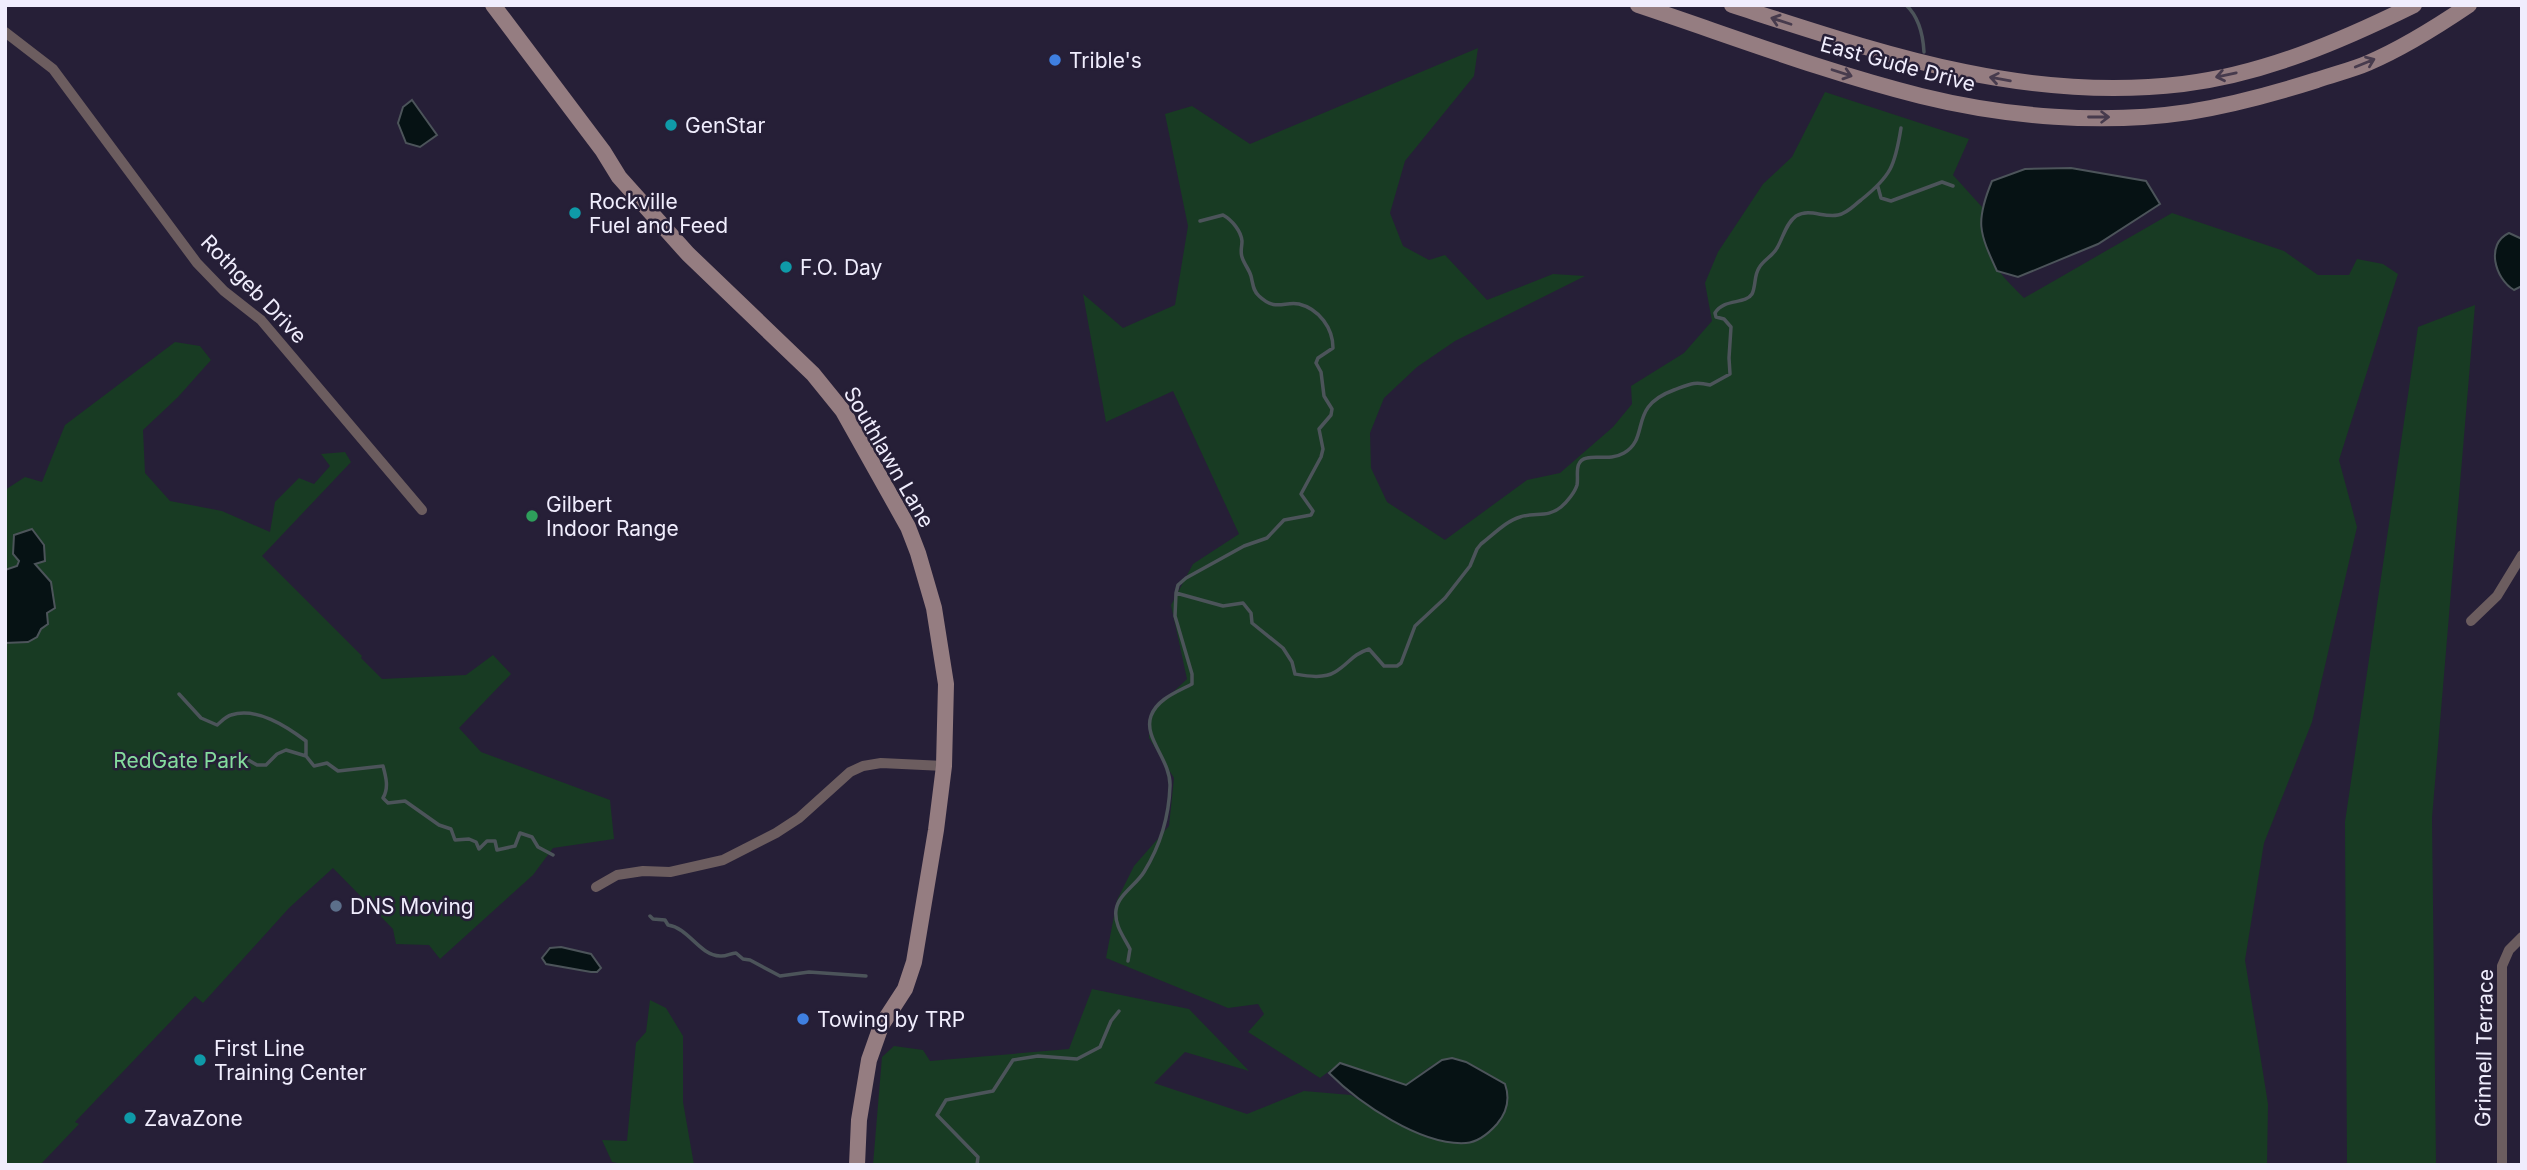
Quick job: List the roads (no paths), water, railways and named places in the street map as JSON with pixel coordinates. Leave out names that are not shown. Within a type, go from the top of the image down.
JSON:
[{"type":"main road","name":"Southlawn Lane","points":[[493,5],[603,151],[619,177],[688,254],[813,374],[842,411],[908,527],[934,608],[946,684],[944,766],[936,830],[916,951],[905,989],[881,1026],[869,1060],[859,1120],[857,1165]]},
{"type":"main road","name":"East Gude Drive","points":[[1638,5],[1869,81],[1964,105],[2078,117],[2188,112],[2276,93],[2368,63],[2449,19],[2469,5]]},
{"type":"main road","name":"East Gude Drive","points":[[1732,5],[1880,53],[1943,69],[2033,85],[2126,87],[2183,84],[2236,74],[2292,58],[2348,36],[2414,5]]},
{"type":"main road","points":[[2183,84],[2188,112]]},
{"type":"street","name":"Rothgeb Drive","points":[[5,32],[53,69],[197,263],[224,290],[261,320],[422,510]]},
{"type":"street","points":[[2472,621],[2497,596],[2522,555]]},
{"type":"street","points":[[596,887],[617,875],[643,871],[670,872],[723,860],[799,818],[850,772],[863,766],[881,763],[944,766]]},
{"type":"street","name":"Grinnell Terrace","points":[[2502,1165],[2502,966],[2509,950],[2522,937]]},
{"type":"waterway","points":[[1906,5],[1920,26],[1924,52]]},
{"type":"waterway","points":[[1176,593],[1223,606],[1243,603],[1251,613],[1252,623],[1283,648],[1292,662],[1295,674],[1326,676],[1369,649],[1384,666],[1397,666],[1401,663],[1415,626],[1445,598],[1470,566],[1481,544],[1515,519],[1546,514],[1561,507],[1576,488],[1580,462],[1591,457],[1614,457],[1624,453],[1637,439],[1645,413],[1659,397],[1692,384],[1710,385],[1730,374],[1731,327],[1724,319],[1716,317],[1715,313],[1724,305],[1745,300],[1752,294],[1759,268],[1775,251],[1796,216],[1806,213],[1832,216],[1842,214],[1879,184],[1894,161],[1901,128]]},
{"type":"waterway","points":[[1878,187],[1881,198],[1891,201],[1942,182],[1953,186]]},
{"type":"waterway","points":[[1128,961],[1130,949],[1118,926],[1117,905],[1141,877],[1155,852],[1166,820],[1169,798],[1169,776],[1151,733],[1151,716],[1163,701],[1192,684],[1192,674],[1175,616],[1178,585],[1244,546],[1267,538],[1284,520],[1311,515],[1313,511],[1301,494],[1321,457],[1323,449],[1319,429],[1331,415],[1332,409],[1324,396],[1321,372],[1316,363],[1318,358],[1333,348],[1324,320],[1313,310],[1299,304],[1275,305],[1265,301],[1254,290],[1242,257],[1242,241],[1236,226],[1223,215],[1200,221]]},
{"type":"waterway","points":[[179,694],[201,718],[217,725],[229,716],[241,713],[271,719],[290,729],[306,741],[306,756],[314,766],[327,763],[338,771],[383,766],[386,778],[383,798],[388,803],[405,801],[439,825],[451,829],[455,840],[469,839],[476,842],[479,849],[487,841],[495,841],[497,850],[515,846],[520,833],[532,837],[538,847],[553,855]]},
{"type":"waterway","points":[[245,758],[257,765],[266,765],[277,754],[286,750],[306,756]]},
{"type":"waterway","points":[[650,916],[653,919],[665,920],[668,925],[682,931],[713,955],[736,953],[780,976],[809,972],[866,976]]},
{"type":"waterway","points":[[977,1165],[978,1157],[937,1115],[946,1100],[993,1091],[1013,1060],[1038,1056],[1077,1059],[1100,1047],[1111,1021],[1119,1011]]},
{"type":"place","name":"Trible's","points":[[1055,60]]},
{"type":"place","name":"GenStar","points":[[671,125]]},
{"type":"place","name":"Rockville Fuel and Feed","points":[[575,213]]},
{"type":"place","name":"F.O. Day","points":[[786,267]]},
{"type":"place","name":"Gilbert Indoor Range","points":[[532,516]]},
{"type":"place","name":"DNS Moving","points":[[336,906]]},
{"type":"place","name":"Towing by TRP","points":[[803,1019]]},
{"type":"place","name":"First Line Training Center","points":[[200,1060]]},
{"type":"place","name":"ZavaZone","points":[[130,1118]]},
{"type":"park label","name":"RedGate Park","points":[[181,760]]}]
